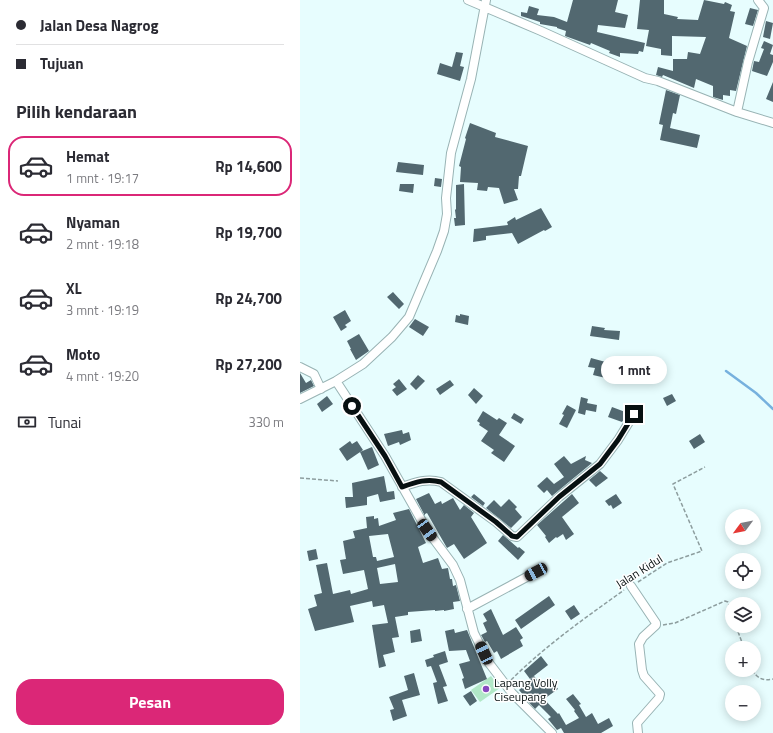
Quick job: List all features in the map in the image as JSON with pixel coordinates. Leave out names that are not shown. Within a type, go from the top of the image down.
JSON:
[{"type":"street","points":[[468,0],[485,3],[645,78],[658,81],[737,112],[773,123]]},
{"type":"street","points":[[737,112],[748,62],[764,8],[758,0]]},
{"type":"street","points":[[300,399],[336,381],[363,364],[392,337],[409,317],[444,231],[447,214],[446,198],[451,153],[471,80],[485,3]]},
{"type":"street","points":[[300,367],[314,374],[321,389]]},
{"type":"street","points":[[336,381],[385,456],[427,530],[453,565],[460,580],[474,633],[489,663],[512,693],[552,733]]},
{"type":"street","points":[[402,487],[417,481],[432,479],[441,482],[496,522],[512,536],[517,537],[559,497],[600,464],[618,440],[634,414]]},
{"type":"street","points":[[467,609],[536,572]]},
{"type":"street","points":[[631,586],[655,620],[656,625],[644,637],[640,644],[643,673],[658,692],[660,698],[636,723],[638,733]]},
{"type":"path","name":"Jalan Kidul","points":[[506,685],[530,661],[580,622],[631,586],[667,563],[702,551],[673,484],[705,467]]},
{"type":"path","points":[[300,478],[338,481]]},
{"type":"path","points":[[656,625],[659,626],[675,623],[725,601]]},
{"type":"path","points":[[758,677],[765,680],[773,679]]},
{"type":"green space","name":"Lapang Volly Ciseupang","points":[[491,676],[500,688],[480,702],[471,690]]},
{"type":"building","points":[[573,0],[618,0],[615,12],[628,15],[625,28],[598,25],[597,32],[645,43],[643,52],[639,51],[638,54],[620,53],[620,57],[591,43],[590,45],[565,36],[566,31],[557,27],[540,24],[540,22],[521,16],[521,12],[527,13],[529,6],[539,9],[537,15],[554,17],[567,22]]},
{"type":"building","points":[[640,0],[664,0],[664,14],[678,17],[677,19],[698,20],[704,0],[724,4],[725,2],[732,5],[730,11],[735,12],[729,38],[747,46],[736,91],[730,90],[730,96],[723,95],[723,100],[713,97],[713,86],[696,79],[694,88],[663,75],[662,77],[656,75],[658,67],[673,71],[673,59],[687,59],[688,52],[700,54],[706,37],[672,36],[672,56],[661,55],[661,49],[646,46],[649,30],[637,29]]},
{"type":"building","points":[[750,8],[758,10],[753,26],[745,24]]},
{"type":"building","points":[[766,21],[773,23],[770,39],[763,37]]},
{"type":"building","points":[[764,41],[773,45],[770,54],[773,55],[773,62],[767,76],[752,71],[754,61],[759,62],[764,49],[761,48]]},
{"type":"building","points":[[456,52],[463,53],[460,66],[464,67],[460,81],[437,74],[440,63],[452,67]]},
{"type":"building","points":[[773,82],[773,102],[766,99]]},
{"type":"building","points":[[666,90],[680,95],[676,114],[673,113],[670,128],[700,135],[697,148],[660,140],[663,125],[659,124]]},
{"type":"building","points":[[470,123],[496,133],[495,137],[528,146],[521,176],[519,176],[518,189],[514,189],[518,200],[504,204],[499,188],[488,187],[487,191],[477,190],[478,183],[460,182],[461,167],[459,166]]},
{"type":"building","points":[[398,162],[424,165],[423,175],[396,172]]},
{"type":"building","points":[[435,178],[442,179],[441,187],[434,186]]},
{"type":"building","points":[[400,184],[414,184],[413,193],[399,191]]},
{"type":"building","points":[[464,184],[465,225],[455,226],[456,185]]},
{"type":"building","points":[[541,208],[552,227],[545,231],[544,230],[518,244],[512,233],[486,236],[486,240],[473,242],[474,229],[508,225],[507,222],[515,217],[516,220]]},
{"type":"building","points":[[393,292],[404,304],[399,309],[387,297]]},
{"type":"building","points":[[345,310],[351,321],[345,325],[347,327],[341,331],[333,317]]},
{"type":"building","points":[[460,314],[469,316],[468,325],[455,322],[456,315],[460,316]]},
{"type":"building","points":[[415,319],[429,327],[423,336],[409,327]]},
{"type":"building","points":[[592,326],[605,328],[604,330],[620,331],[619,340],[590,336]]},
{"type":"building","points":[[359,334],[369,351],[356,360],[347,341]]},
{"type":"building","points":[[591,358],[613,364],[610,379],[593,375],[595,368],[588,367]]},
{"type":"building","points":[[300,373],[306,383],[311,380],[314,386],[300,393]]},
{"type":"building","points":[[418,375],[425,381],[416,390],[410,384]]},
{"type":"building","points":[[399,379],[407,389],[397,396],[392,390],[396,387],[393,384]]},
{"type":"building","points":[[450,380],[454,385],[440,395],[436,389]]},
{"type":"building","points":[[474,388],[483,396],[476,404],[468,395]]},
{"type":"building","points":[[672,394],[676,401],[667,406],[663,398]]},
{"type":"building","points":[[327,396],[333,404],[322,412],[317,404]]},
{"type":"building","points":[[581,397],[588,399],[587,403],[597,405],[596,412],[586,410],[585,415],[578,413]]},
{"type":"building","points":[[567,405],[576,410],[567,428],[559,424]]},
{"type":"building","points":[[612,407],[628,413],[622,422],[608,417]]},
{"type":"building","points":[[483,411],[497,420],[499,418],[507,423],[499,435],[515,446],[504,462],[491,453],[494,450],[481,441],[488,431],[479,425],[480,423],[477,421]]},
{"type":"building","points":[[514,413],[524,419],[521,424],[511,418]]},
{"type":"building","points":[[402,430],[403,434],[409,432],[411,440],[400,445],[399,442],[388,446],[384,434]]},
{"type":"building","points":[[700,434],[705,442],[694,449],[689,441]]},
{"type":"building","points":[[350,441],[352,444],[357,441],[363,450],[347,461],[339,449]]},
{"type":"building","points":[[372,447],[379,465],[368,470],[360,452]]},
{"type":"building","points":[[564,456],[571,464],[586,456],[585,460],[592,463],[552,496],[547,490],[544,493],[537,486],[547,477],[554,484],[564,477],[554,464]]},
{"type":"building","points":[[600,471],[608,478],[596,487],[589,480]]},
{"type":"building","points":[[384,476],[387,492],[394,491],[395,499],[380,502],[378,494],[367,497],[367,505],[346,508],[345,497],[353,497],[352,483]]},
{"type":"building","points":[[429,493],[435,504],[441,501],[442,504],[453,498],[460,510],[464,505],[474,513],[471,517],[487,543],[464,559],[454,544],[447,548],[427,513],[425,516],[416,499]]},
{"type":"building","points":[[474,494],[485,503],[483,506],[471,497]]},
{"type":"building","points":[[572,494],[579,503],[562,517],[574,534],[566,540],[563,534],[557,538],[556,537],[549,543],[545,537],[546,536],[537,525]]},
{"type":"building","points":[[616,494],[622,503],[613,509],[611,505],[609,506],[605,501]]},
{"type":"building","points":[[509,499],[517,507],[515,509],[522,517],[511,528],[486,508],[494,500],[501,507]]},
{"type":"building","points":[[409,509],[426,543],[418,547],[423,563],[438,558],[442,569],[448,568],[450,579],[452,579],[453,586],[456,585],[460,601],[453,602],[454,609],[444,611],[435,610],[408,612],[408,615],[395,617],[399,637],[392,638],[395,652],[383,655],[386,666],[379,668],[372,625],[388,623],[384,605],[373,607],[372,601],[350,606],[354,622],[315,631],[308,609],[317,606],[314,595],[322,593],[316,565],[327,563],[333,594],[350,590],[351,594],[368,589],[364,570],[343,574],[340,560],[346,559],[343,541],[355,538],[353,531],[367,528],[366,517],[374,516],[374,519],[378,518],[379,526],[396,520],[393,513]],"holes":[[[388,534],[394,557],[377,561],[376,557],[373,557],[369,536]],[[395,564],[398,582],[380,584],[377,568]]]},
{"type":"building","points":[[503,535],[525,552],[518,560],[498,541]]},
{"type":"building","points":[[316,549],[318,559],[309,561],[307,551]]},
{"type":"building","points":[[549,596],[555,605],[521,629],[515,620]]},
{"type":"building","points":[[574,605],[580,614],[571,620],[565,611]]},
{"type":"building","points":[[491,609],[503,635],[516,627],[523,638],[520,640],[523,646],[501,659],[497,651],[494,653],[487,641],[485,642],[481,635],[487,632],[483,623],[487,621],[483,614]]},
{"type":"building","points":[[420,629],[422,641],[411,643],[410,631]]},
{"type":"building","points":[[454,629],[455,633],[467,630],[487,679],[465,689],[462,679],[464,678],[459,664],[470,661],[466,650],[449,651],[445,631]]},
{"type":"building","points":[[445,651],[448,662],[439,665],[447,686],[443,687],[448,701],[438,704],[433,683],[437,682],[431,666],[427,667],[425,660],[434,657],[433,655]]},
{"type":"building","points":[[541,656],[548,665],[530,679],[524,671]]},
{"type":"building","points":[[414,673],[420,695],[402,700],[407,716],[393,721],[390,710],[394,709],[389,697],[408,690],[404,676]]},
{"type":"building","points":[[534,676],[544,689],[553,682],[558,689],[544,699],[558,714],[559,713],[566,725],[579,718],[574,711],[575,710],[566,699],[573,694],[581,704],[579,705],[586,717],[592,713],[598,724],[609,718],[613,726],[601,733],[564,733],[561,728],[557,730],[548,719],[551,717],[539,705],[535,709],[519,690]]},
{"type":"building","points":[[471,691],[477,701],[470,706],[463,696]]},
{"type":"waterway","points":[[726,371],[756,393],[773,409]]},
{"type":"place","name":"Lapang Volly Ciseupang","points":[[486,689]]},
{"type":"route","points":[[352,406],[385,456],[402,487],[417,481],[432,479],[441,482],[515,537],[519,536],[559,497],[604,460],[634,414]]}]
